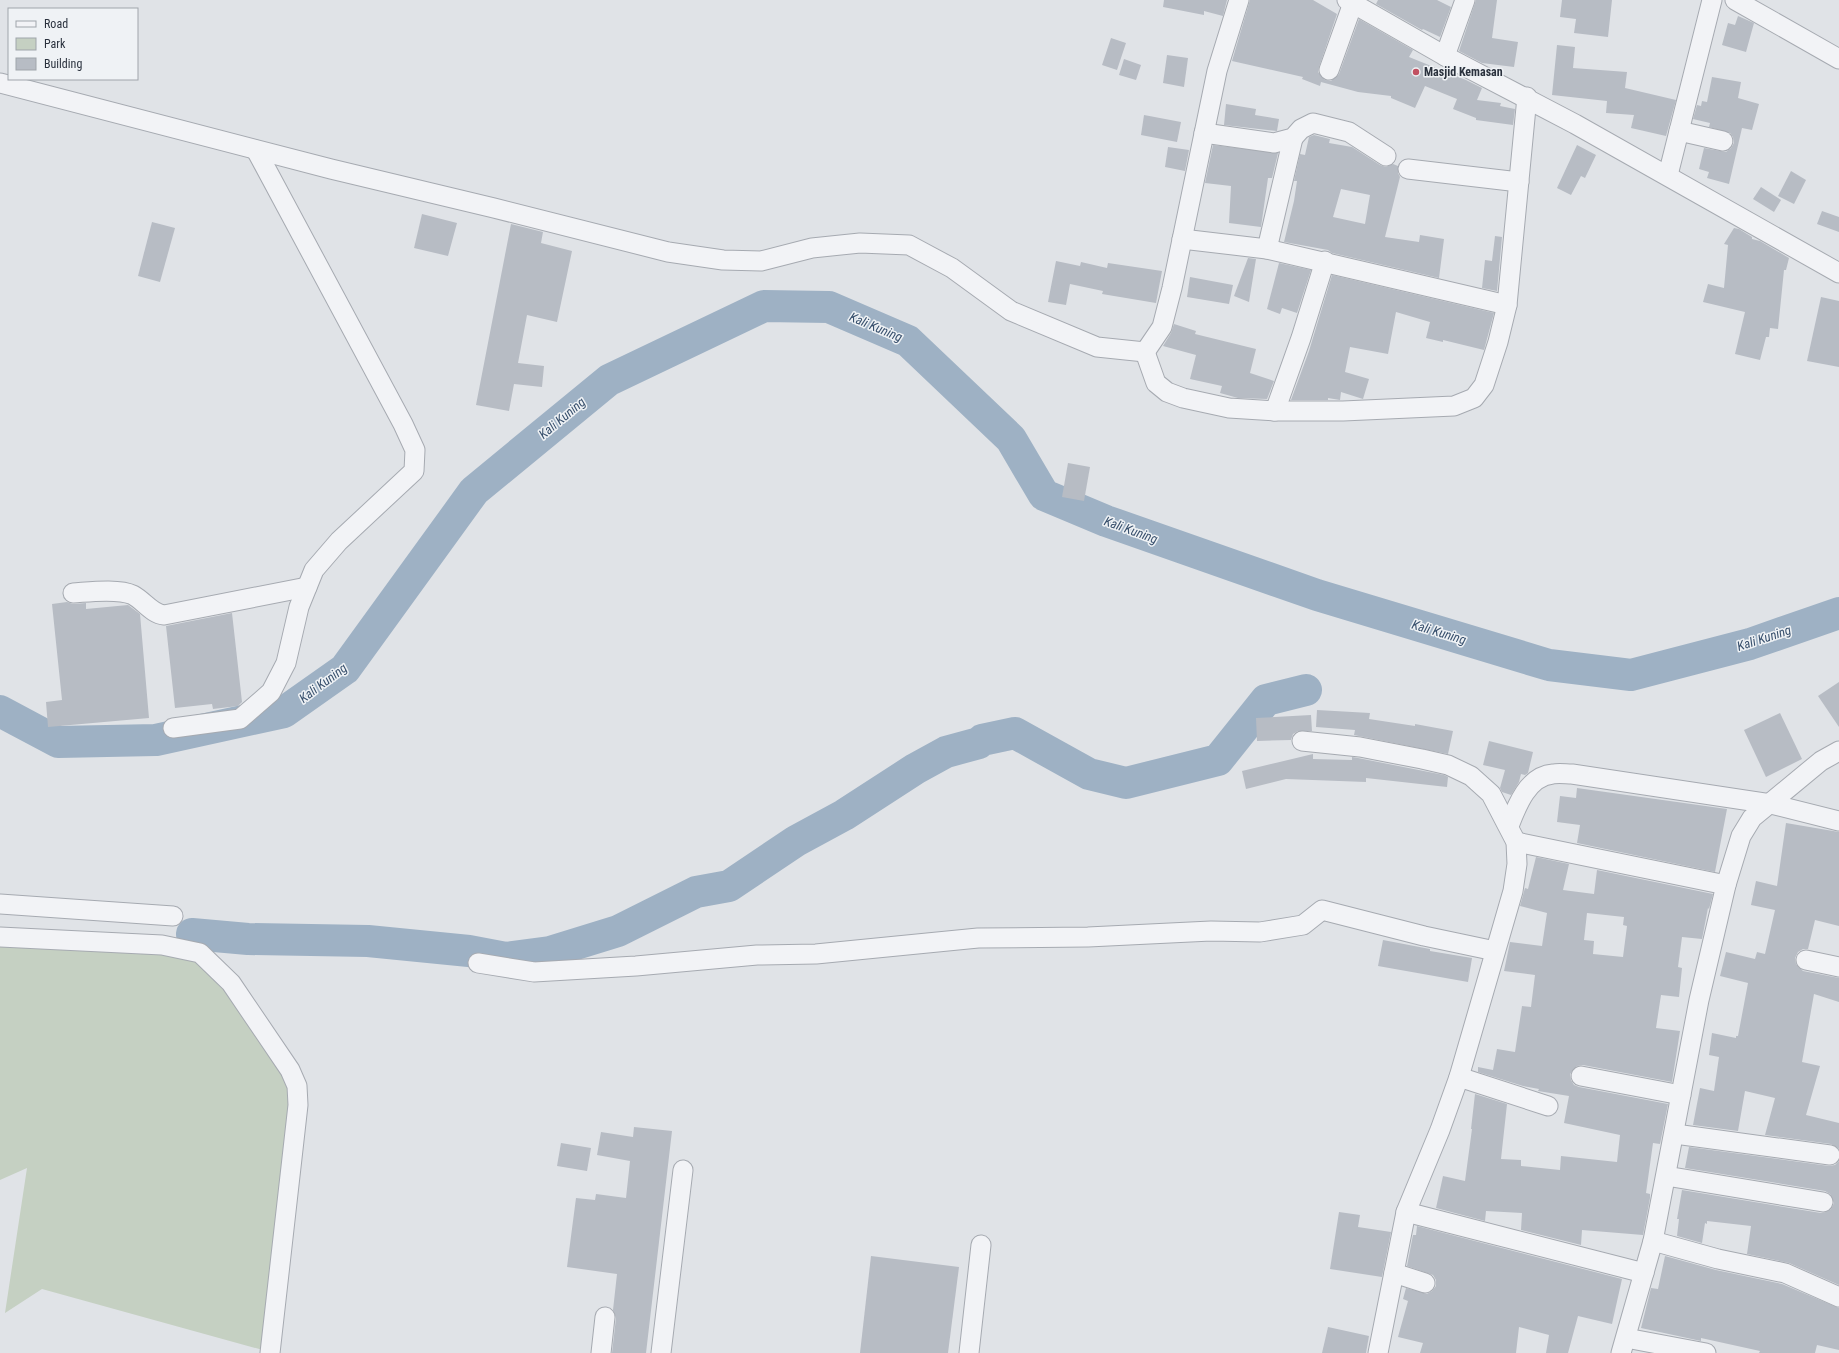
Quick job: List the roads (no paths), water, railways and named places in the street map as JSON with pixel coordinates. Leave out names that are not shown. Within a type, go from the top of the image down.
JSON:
[{"type":"street","points":[[1145,352],[1162,327],[1217,71],[1240,0]]},
{"type":"street","points":[[1445,56],[1464,0]]},
{"type":"street","points":[[1668,175],[1712,0]]},
{"type":"street","points":[[1735,0],[1839,59]]},
{"type":"street","points":[[1329,70],[1350,2],[1445,56],[1527,97],[1668,175],[1839,273]]},
{"type":"street","points":[[0,83],[256,150],[668,252],[723,260],[761,260],[812,248],[854,244],[909,245],[952,268],[1011,311],[1097,348],[1145,352]]},
{"type":"street","points":[[1145,352],[1156,384],[1168,392],[1183,398],[1229,408],[1275,411],[1343,412],[1454,406],[1474,398],[1484,385],[1508,305],[1527,97]]},
{"type":"street","points":[[1267,249],[1293,138],[1301,129],[1313,123],[1349,132],[1386,156]]},
{"type":"street","points":[[1679,131],[1723,141]]},
{"type":"street","points":[[1204,133],[1274,143],[1293,138]]},
{"type":"street","points":[[173,728],[240,719],[271,692],[286,663],[299,607],[314,570],[339,541],[414,471],[415,450],[403,424],[256,150]]},
{"type":"street","points":[[1408,169],[1519,182]]},
{"type":"street","points":[[1182,239],[1267,249],[1325,261],[1508,305]]},
{"type":"street","points":[[1275,411],[1325,261]]},
{"type":"street","points":[[73,593],[121,592],[133,595],[155,612],[164,615],[307,587]]},
{"type":"street","points":[[1302,741],[1360,747],[1448,765],[1471,776],[1491,794],[1513,834],[1726,886]]},
{"type":"street","points":[[1706,1353],[1623,1345],[1653,1241],[1699,1000],[1726,886],[1741,836],[1752,818],[1771,804],[1821,761],[1839,751]]},
{"type":"street","points":[[1378,1353],[1406,1212],[1440,1130],[1458,1077],[1513,891],[1516,864],[1513,834],[1516,806],[1534,781],[1552,774],[1572,774],[1771,804],[1839,821]]},
{"type":"street","points":[[0,904],[173,916]]},
{"type":"street","points":[[478,963],[534,972],[636,966],[757,955],[816,954],[978,938],[1088,937],[1197,932],[1260,932],[1303,925],[1322,910],[1424,936],[1495,951]]},
{"type":"street","points":[[0,937],[162,945],[200,953],[231,983],[290,1070],[297,1086],[298,1104],[270,1353]]},
{"type":"street","points":[[1806,960],[1839,967]]},
{"type":"street","points":[[1581,1076],[1681,1095]]},
{"type":"street","points":[[1458,1077],[1548,1106]]},
{"type":"street","points":[[1674,1134],[1830,1155]]},
{"type":"street","points":[[661,1353],[683,1170]]},
{"type":"street","points":[[1666,1176],[1823,1202]]},
{"type":"street","points":[[1406,1212],[1644,1273]]},
{"type":"street","points":[[1653,1241],[1718,1259],[1785,1273],[1839,1297]]},
{"type":"street","points":[[969,1353],[981,1245]]},
{"type":"street","points":[[1394,1273],[1425,1282]]},
{"type":"street","points":[[601,1353],[605,1317]]},
{"type":"waterway","name":"Kali Kuning","points":[[0,711],[58,742],[156,740],[284,712],[345,669],[474,491],[609,380],[764,306],[829,307],[908,341],[1011,439],[1044,495],[1106,521],[1317,595],[1549,665],[1631,675],[1750,644],[1839,613]]},
{"type":"waterway","points":[[192,934],[248,939],[368,941],[469,951],[506,958],[550,952],[618,931],[696,892],[729,886],[796,841],[844,815],[915,769],[946,752],[979,743],[982,740],[1015,733],[1089,774],[1126,783],[1218,760],[1266,700],[1306,690]]},
{"type":"place","name":"Masjid Kemasan","points":[[1416,72]]}]
